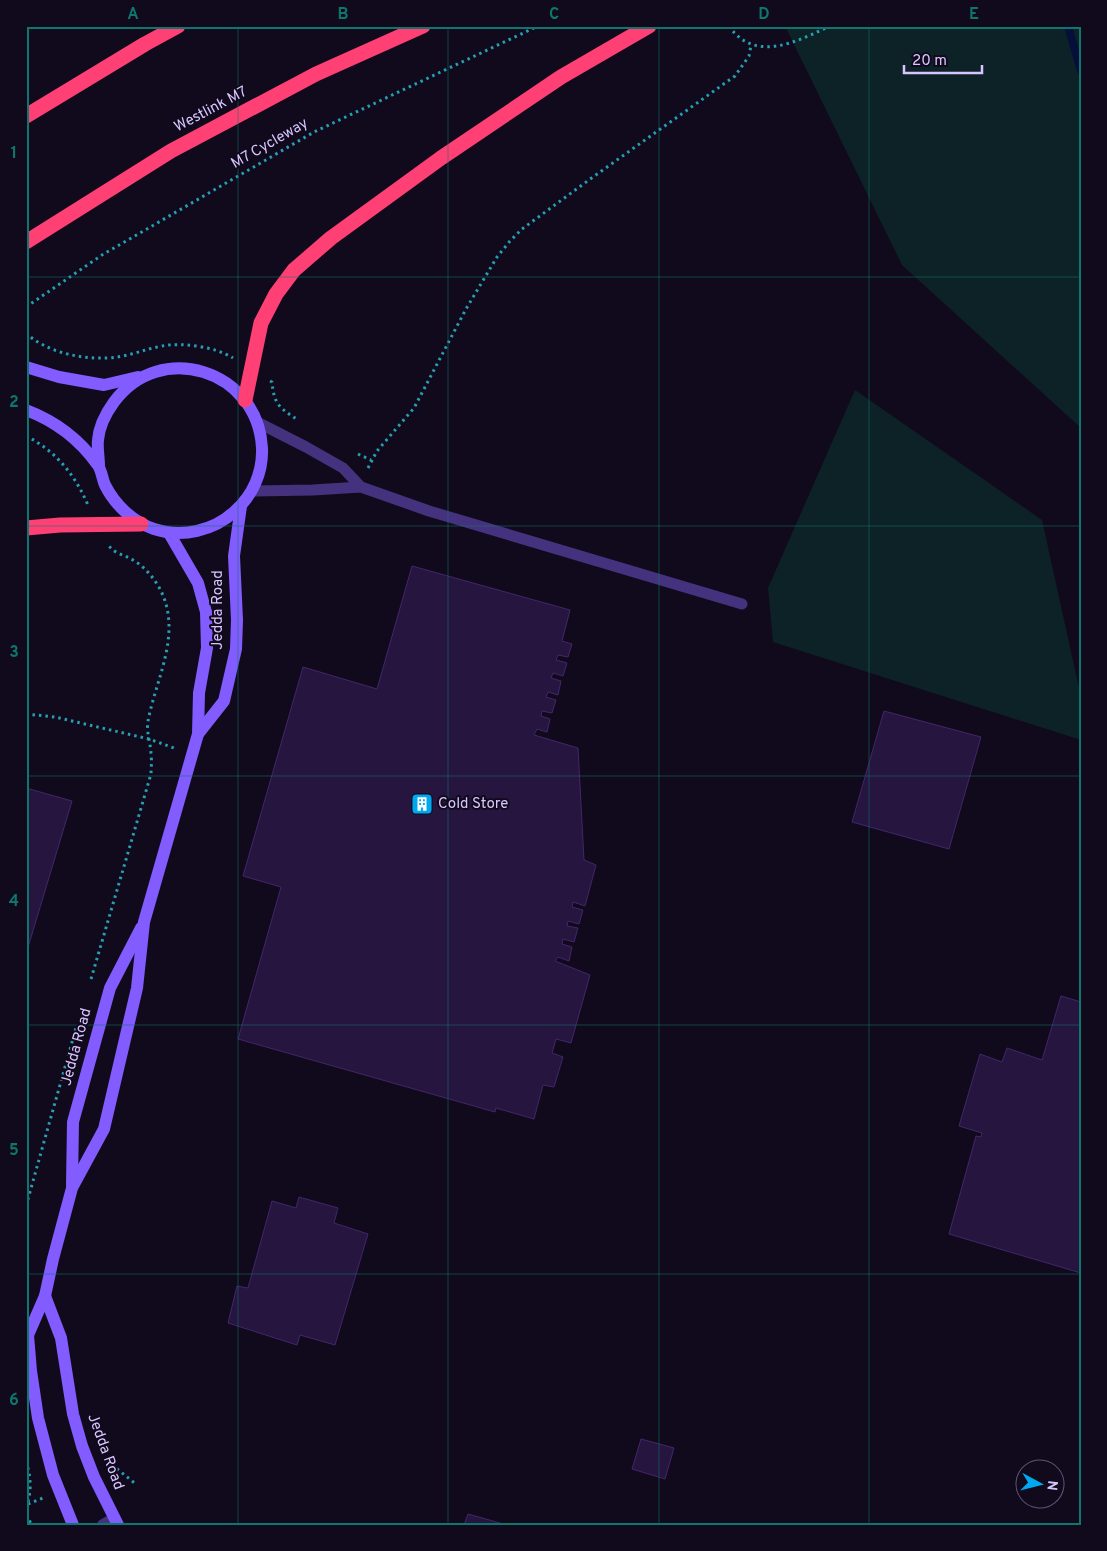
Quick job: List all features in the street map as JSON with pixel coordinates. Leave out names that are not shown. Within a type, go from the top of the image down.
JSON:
[{"type":"highway","points":[[26,116],[178,26]]},
{"type":"highway","name":"Westlink M7","points":[[32,238],[171,151],[316,74],[423,26]]},
{"type":"highway","points":[[245,400],[261,323],[276,294],[294,270],[331,238],[442,158],[561,77],[648,27]]},
{"type":"highway","points":[[26,528],[60,525],[141,524]]},
{"type":"main road","points":[[26,367],[59,377],[104,385],[163,370],[182,368],[200,370],[217,376],[233,387],[245,400],[257,422],[261,439],[262,457],[259,474],[252,491],[241,506],[226,519],[208,528],[189,533],[169,533],[141,524],[126,513],[114,500],[104,484],[99,466],[98,439],[106,413],[123,391],[145,375]]},
{"type":"main road","points":[[26,410],[43,417],[73,437],[99,466]]},
{"type":"main road","name":"Jedda Road","points":[[198,734],[224,701],[236,650],[237,620],[234,556],[241,506]]},
{"type":"main road","name":"Jedda Road","points":[[73,1525],[52,1475],[38,1418],[28,1335],[45,1296],[52,1259],[72,1188],[104,1128],[138,988],[144,922],[198,734],[199,694],[208,648],[206,612],[198,583],[169,533]]},
{"type":"main road","name":"Jedda Road","points":[[72,1188],[73,1122],[98,1029],[110,988],[144,922]]},
{"type":"main road","name":"Jedda Road","points":[[45,1296],[61,1338],[73,1414],[82,1446],[112,1523]]},
{"type":"lane","points":[[257,422],[306,446],[344,468],[361,487]]},
{"type":"lane","points":[[252,491],[330,490],[361,487],[429,511],[742,604]]},
{"type":"path","name":"M7 Cycleway","points":[[26,307],[102,255],[314,132],[538,26]]},
{"type":"path","points":[[729,26],[734,33],[750,45],[760,47],[776,46],[799,40],[830,26]]},
{"type":"path","points":[[355,452],[370,460],[414,408],[466,309],[497,257],[510,241],[522,229],[592,177],[735,76],[749,56],[750,45]]},
{"type":"path","points":[[26,333],[43,346],[69,354],[88,357],[115,358],[163,345],[198,346],[229,355]]},
{"type":"path","points":[[272,382],[276,403],[300,421]]},
{"type":"path","points":[[26,436],[42,445],[66,467],[87,503]]},
{"type":"path","points":[[89,984],[151,774],[152,756],[148,723],[165,663],[168,642],[168,615],[161,592],[150,574],[133,560],[111,550],[106,542]]},
{"type":"path","points":[[26,714],[55,717],[149,740],[192,754]]},
{"type":"path","points":[[26,1206],[79,1020]]},
{"type":"path","points":[[26,1461],[30,1472],[31,1487],[26,1508]]},
{"type":"path","points":[[116,1468],[137,1485]]},
{"type":"path","points":[[26,1515],[32,1525]]},
{"type":"green space","points":[[785,26],[1081,26],[1081,428],[902,265]]},
{"type":"green space","points":[[855,390],[1042,520],[1081,697],[1081,740],[773,642],[768,588]]},
{"type":"building","name":"Cold Store","points":[[412,566],[570,610],[562,641],[572,644],[568,657],[558,655],[556,660],[567,663],[563,676],[553,673],[551,678],[561,681],[558,695],[548,692],[546,697],[556,700],[552,713],[542,711],[541,716],[550,719],[547,732],[537,729],[534,735],[578,748],[584,860],[596,865],[585,906],[573,902],[572,907],[583,910],[579,924],[568,921],[567,926],[578,928],[574,942],[563,939],[562,944],[572,947],[569,961],[558,957],[555,961],[590,975],[571,1043],[556,1039],[552,1053],[563,1057],[554,1087],[543,1085],[534,1119],[496,1108],[495,1112],[238,1039],[281,887],[243,876],[303,667],[377,689]]},
{"type":"building","points":[[884,711],[981,737],[949,849],[852,822]]},
{"type":"building","points":[[26,788],[72,801],[26,954]]},
{"type":"building","points":[[1061,996],[1081,1002],[1081,1273],[949,1234],[976,1136],[981,1137],[982,1133],[959,1126],[980,1054],[1002,1062],[1007,1048],[1042,1060]]},
{"type":"building","points":[[299,1197],[338,1208],[334,1223],[368,1234],[335,1345],[300,1335],[297,1345],[228,1323],[237,1286],[248,1288],[272,1201],[296,1208]]},
{"type":"building","points":[[641,1439],[674,1448],[665,1479],[632,1469]]},
{"type":"building","points":[[468,1514],[507,1525],[464,1525]]},
{"type":"waterway","points":[[1068,26],[1081,71]]},
{"type":"place","name":"Cold Store","points":[[422,804]]}]
